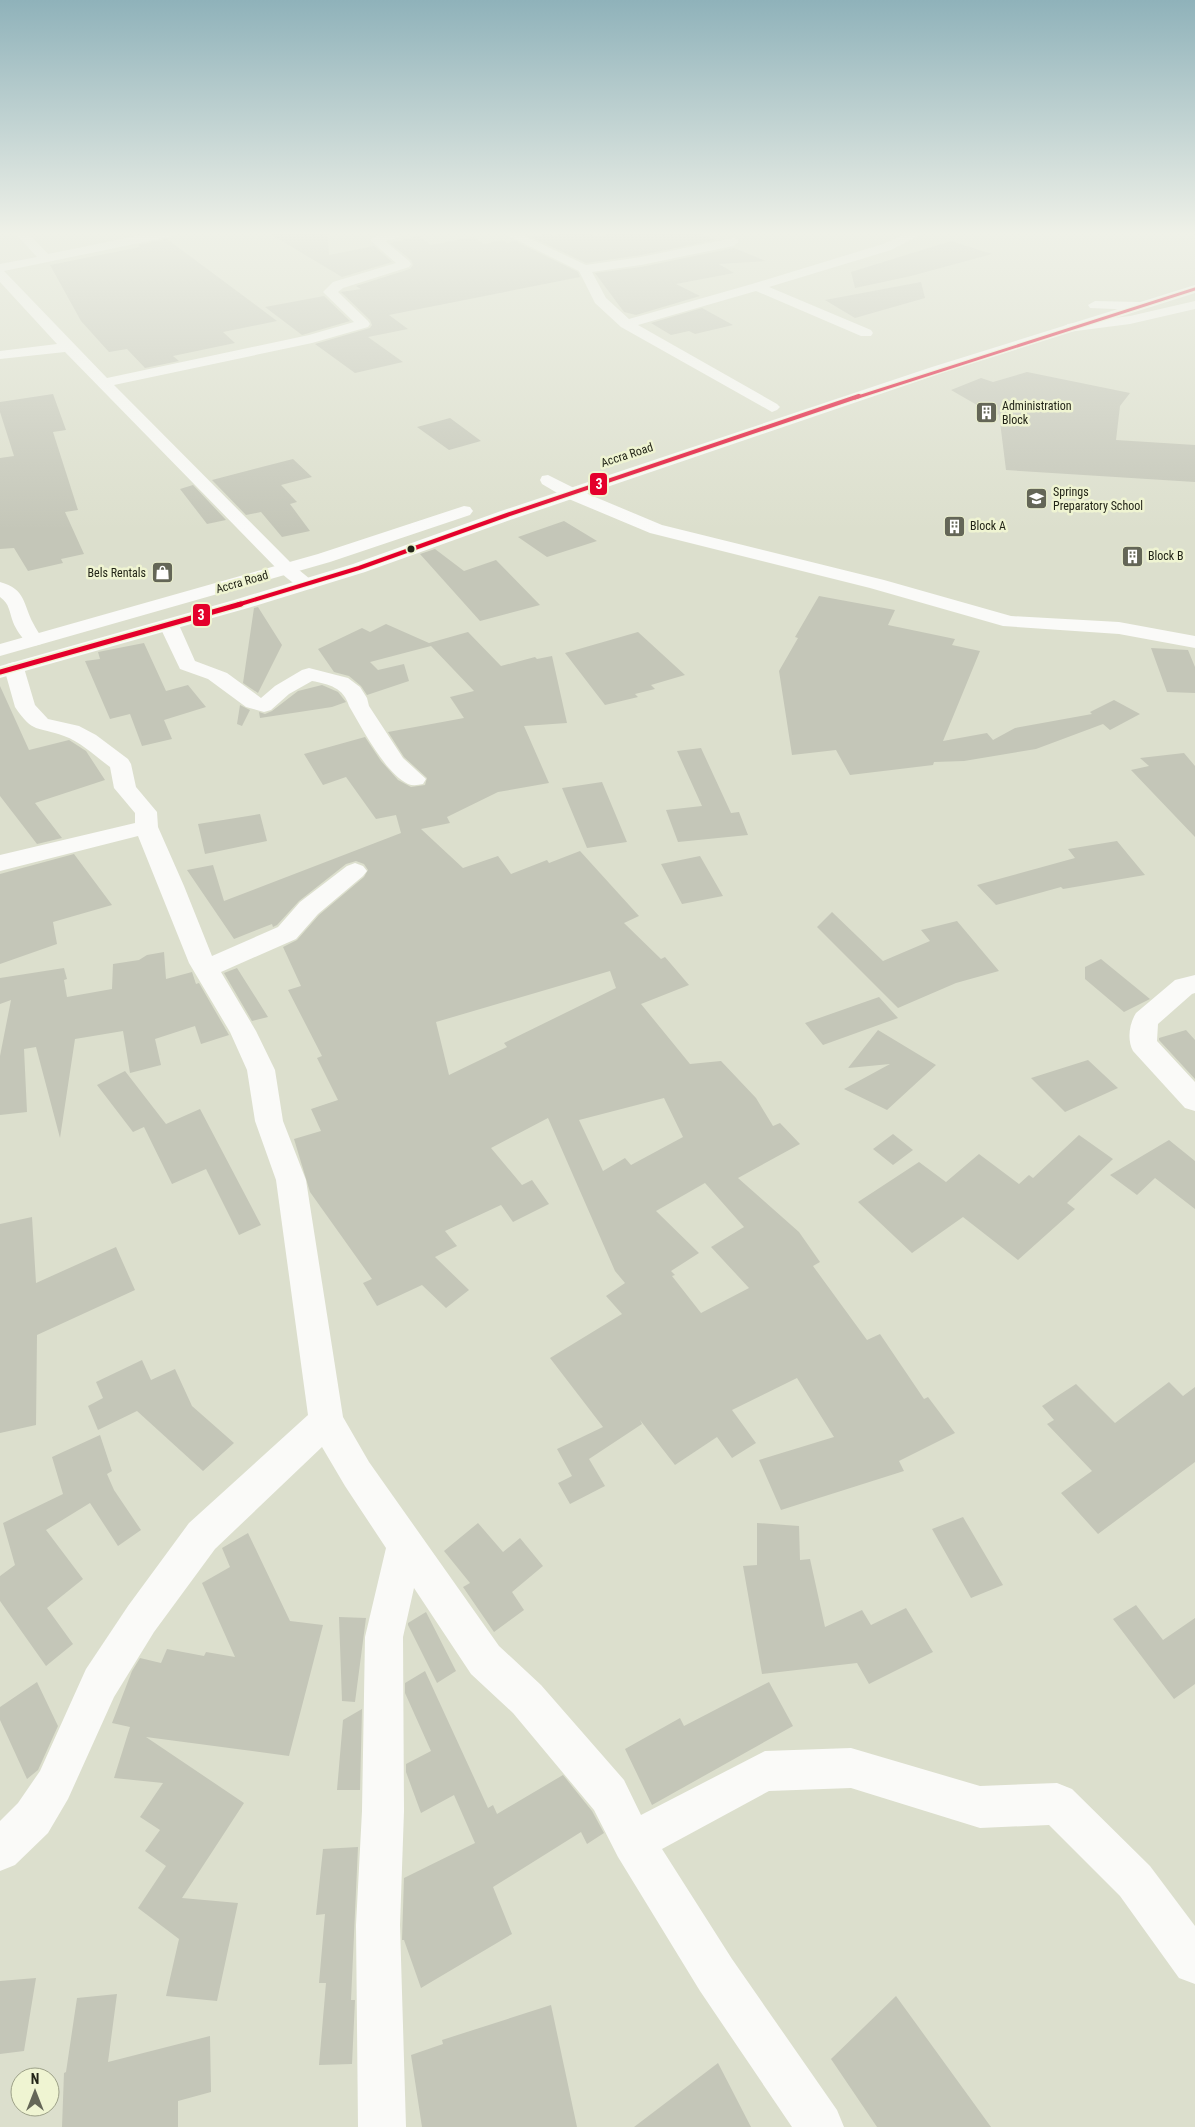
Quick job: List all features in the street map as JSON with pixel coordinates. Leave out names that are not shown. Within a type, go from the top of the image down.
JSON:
[{"type":"street","points":[[53,331],[287,569],[307,584]]},
{"type":"street","points":[[105,383],[340,331]]},
{"type":"street","points":[[639,331],[772,407]]},
{"type":"street","points":[[862,331],[866,333]]},
{"type":"street","points":[[923,358],[1010,331]]},
{"type":"street","name":"Accra Road","points":[[7,670],[169,625],[359,568],[570,493],[1058,331]]},
{"type":"street","points":[[0,354],[68,347]]},
{"type":"street","points":[[753,413],[791,401]]},
{"type":"street","points":[[530,487],[567,474]]},
{"type":"street","points":[[548,480],[570,493],[656,529],[877,584],[1010,622],[1119,628],[1195,642]]},
{"type":"street","name":"Accra Road","points":[[0,650],[287,569],[476,506]]},
{"type":"street","points":[[0,588],[16,600],[23,623],[34,640]]},
{"type":"street","points":[[169,625],[187,664],[210,672],[226,681],[255,705],[264,706],[282,690],[309,674],[344,682],[358,696],[359,706],[395,762],[415,779]]},
{"type":"street","points":[[7,670],[25,707],[42,724],[71,731],[88,740],[120,764],[126,788],[146,812],[146,827],[205,968],[243,1030],[261,1070],[269,1121],[291,1180],[326,1421],[357,1474],[485,1660],[527,1698],[609,1795],[633,1842],[716,1975],[820,2127]]},
{"type":"street","points":[[0,863],[146,827]]},
{"type":"street","points":[[205,968],[287,933],[309,908],[355,871]]},
{"type":"street","points":[[1195,984],[1184,986],[1145,1020],[1143,1044],[1195,1100]]},
{"type":"street","points":[[0,1850],[33,1818],[54,1785],[100,1683],[141,1619],[202,1536],[326,1421]]},
{"type":"street","points":[[382,2127],[378,1925],[383,1811],[384,1637],[405,1546]]},
{"type":"street","points":[[633,1842],[766,1772],[851,1768],[980,1807],[1056,1804],[1136,1881],[1195,1962]]},
{"type":"building","points":[[90,331],[227,331],[223,332],[235,343],[173,356],[179,361],[145,368],[127,349],[109,352]]},
{"type":"building","points":[[297,331],[315,331],[302,335]]},
{"type":"building","points":[[359,331],[397,331],[368,337],[403,362],[355,373],[315,344]]},
{"type":"building","points":[[665,331],[688,331],[671,335]]},
{"type":"building","points":[[690,331],[707,331],[695,334]]},
{"type":"building","points":[[1027,372],[1130,393],[1120,406],[1116,440],[1195,445],[1195,482],[1006,470],[999,414],[996,416],[951,390],[981,378],[993,382]]},
{"type":"building","points":[[53,394],[66,430],[53,432],[78,510],[65,512],[84,554],[61,559],[63,563],[28,571],[14,548],[0,549],[0,458],[14,456],[0,412],[0,402]]},
{"type":"building","points":[[450,418],[481,441],[449,450],[417,427]]},
{"type":"building","points":[[293,459],[312,477],[281,485],[297,502],[290,504],[310,531],[282,537],[261,512],[246,515],[212,480]]},
{"type":"building","points":[[193,485],[226,520],[207,524],[180,489]]},
{"type":"building","points":[[564,521],[597,541],[547,557],[518,537]]},
{"type":"building","points":[[435,549],[464,571],[496,560],[540,605],[480,621],[420,554]]},
{"type":"building","points":[[819,596],[895,610],[888,625],[955,639],[952,645],[980,651],[943,741],[987,733],[993,740],[1015,728],[1092,714],[1090,712],[1114,700],[1140,714],[1110,730],[1103,724],[1036,749],[964,761],[934,762],[933,765],[850,775],[836,750],[792,755],[779,671],[798,638],[795,637]]},
{"type":"building","points":[[258,607],[282,645],[258,693],[243,683],[254,608]]},
{"type":"building","points":[[386,624],[429,643],[468,632],[501,666],[535,657],[537,659],[552,656],[567,723],[524,726],[549,783],[498,792],[447,817],[450,823],[421,829],[463,868],[498,856],[511,874],[547,860],[549,863],[580,851],[639,916],[624,923],[661,959],[665,957],[689,985],[641,1004],[690,1064],[721,1061],[756,1098],[773,1126],[780,1123],[800,1144],[738,1178],[799,1232],[820,1262],[813,1266],[867,1340],[880,1334],[924,1399],[928,1397],[955,1433],[899,1461],[904,1471],[781,1510],[759,1460],[834,1437],[797,1378],[732,1410],[756,1443],[732,1458],[717,1437],[675,1465],[640,1420],[642,1424],[589,1459],[605,1486],[570,1504],[558,1483],[572,1476],[557,1449],[603,1427],[550,1358],[622,1314],[606,1296],[625,1283],[615,1271],[548,1118],[491,1148],[522,1185],[532,1180],[549,1204],[513,1222],[501,1205],[445,1231],[457,1246],[435,1257],[469,1290],[446,1308],[422,1285],[377,1306],[363,1283],[372,1279],[310,1192],[294,1139],[321,1131],[311,1109],[338,1100],[317,1058],[322,1056],[288,990],[301,986],[283,947],[297,940],[319,915],[364,877],[368,870],[364,864],[356,861],[346,864],[299,901],[277,925],[273,927],[272,924],[234,939],[187,870],[213,865],[224,901],[401,833],[396,815],[376,819],[346,777],[323,785],[304,754],[365,737],[381,761],[398,780],[411,787],[425,785],[427,778],[404,757],[388,732],[464,718],[450,697],[474,691],[431,646],[370,662],[378,670],[404,664],[409,681],[367,695],[361,686],[349,676],[334,672],[318,649],[362,628],[370,632]],"holes":[[[610,971],[616,988],[504,1043],[507,1047],[449,1075],[436,1022]],[[664,1098],[683,1137],[631,1165],[625,1158],[603,1171],[579,1120]],[[705,1183],[744,1227],[711,1247],[749,1288],[701,1313],[672,1276],[675,1275],[671,1271],[699,1253],[656,1211]]]},
{"type":"building","points":[[638,632],[685,675],[651,685],[655,689],[635,694],[638,697],[605,705],[565,653]]},
{"type":"building","points":[[144,643],[166,691],[188,685],[206,707],[164,720],[172,739],[142,746],[130,714],[110,719],[85,661],[100,659],[98,652]]},
{"type":"building","points":[[1151,648],[1188,650],[1195,667],[1195,693],[1167,692]]},
{"type":"building","points":[[322,685],[338,692],[346,702],[332,707],[260,718],[259,712],[265,714],[272,711],[298,691]]},
{"type":"building","points":[[0,686],[29,750],[69,740],[86,751],[105,780],[35,803],[62,838],[37,844],[0,796]]},
{"type":"building","points":[[240,705],[250,710],[242,726],[237,724]]},
{"type":"building","points":[[701,748],[731,813],[739,812],[748,835],[678,842],[666,810],[702,806],[677,751]]},
{"type":"building","points":[[1184,753],[1195,766],[1195,837],[1131,770],[1149,766],[1140,758]]},
{"type":"building","points":[[602,782],[627,842],[587,848],[562,788]]},
{"type":"building","points":[[260,814],[267,841],[205,854],[198,824]]},
{"type":"building","points":[[1117,841],[1145,875],[1063,889],[1061,887],[996,905],[977,885],[1075,858],[1068,849]]},
{"type":"building","points":[[74,854],[112,905],[53,922],[57,944],[0,964],[0,874]]},
{"type":"building","points":[[700,856],[723,896],[682,904],[661,864]]},
{"type":"building","points":[[832,912],[883,961],[930,941],[921,930],[957,921],[999,971],[956,983],[898,1008],[817,927]]},
{"type":"building","points":[[164,952],[166,979],[192,972],[196,984],[199,983],[229,1035],[201,1044],[195,1026],[155,1039],[161,1065],[130,1073],[123,1031],[75,1039],[60,1138],[36,1047],[24,1049],[27,1112],[0,1115],[0,1056],[11,1000],[0,1004],[0,978],[64,968],[67,979],[64,980],[67,997],[112,989],[113,964],[139,960],[147,955]]},
{"type":"building","points":[[1101,959],[1150,999],[1124,1012],[1085,979],[1085,967]]},
{"type":"building","points":[[237,968],[268,1017],[252,1021],[224,973]]},
{"type":"building","points":[[879,997],[898,1018],[823,1045],[805,1023]]},
{"type":"building","points":[[878,1030],[936,1065],[887,1110],[844,1089],[890,1064],[848,1068]]},
{"type":"building","points":[[1186,1030],[1195,1040],[1195,1079],[1159,1040],[1159,1038]]},
{"type":"building","points":[[1088,1060],[1118,1088],[1065,1112],[1031,1078]]},
{"type":"building","points":[[125,1071],[166,1124],[200,1109],[261,1225],[239,1235],[206,1169],[172,1184],[144,1127],[133,1132],[97,1085]]},
{"type":"building","points":[[893,1134],[913,1150],[893,1165],[873,1149]]},
{"type":"building","points":[[1079,1135],[1113,1159],[1067,1203],[1075,1209],[1018,1260],[963,1217],[912,1253],[858,1202],[919,1162],[946,1182],[979,1154],[1019,1184],[1029,1175],[1033,1178]]},
{"type":"building","points":[[1169,1140],[1195,1161],[1195,1209],[1155,1178],[1137,1195],[1110,1175]]},
{"type":"building","points":[[32,1217],[36,1283],[116,1247],[135,1290],[37,1335],[36,1425],[0,1433],[0,1224]]},
{"type":"building","points":[[142,1360],[151,1380],[175,1369],[192,1406],[234,1443],[203,1471],[137,1411],[98,1430],[88,1406],[103,1398],[96,1382]]},
{"type":"building","points":[[1169,1382],[1183,1396],[1195,1387],[1195,1462],[1098,1534],[1061,1493],[1092,1471],[1047,1424],[1054,1420],[1042,1406],[1076,1384],[1115,1423]]},
{"type":"building","points":[[100,1435],[112,1471],[107,1474],[114,1490],[141,1530],[118,1546],[90,1503],[46,1530],[83,1579],[47,1608],[73,1644],[46,1666],[0,1601],[0,1576],[15,1565],[3,1523],[63,1494],[52,1457]]},
{"type":"building","points":[[963,1517],[1003,1585],[971,1598],[932,1529]]},
{"type":"building","points":[[478,1523],[503,1552],[520,1538],[543,1566],[512,1592],[524,1610],[494,1632],[463,1587],[470,1583],[444,1551]]},
{"type":"building","points":[[757,1523],[799,1526],[800,1560],[810,1559],[825,1627],[862,1610],[871,1625],[906,1608],[933,1652],[869,1684],[857,1663],[762,1674],[743,1566],[757,1565]]},
{"type":"building","points":[[248,1533],[290,1621],[323,1625],[289,1756],[146,1737],[244,1803],[182,1898],[238,1903],[217,2001],[166,1996],[179,1939],[138,1908],[166,1866],[145,1851],[160,1830],[140,1817],[163,1783],[114,1778],[130,1727],[112,1723],[132,1671],[140,1658],[161,1663],[167,1649],[204,1656],[206,1652],[235,1657],[202,1583],[230,1567],[222,1548]]},
{"type":"building","points":[[1136,1605],[1163,1640],[1195,1618],[1195,1684],[1174,1699],[1113,1619]]},
{"type":"building","points":[[426,1612],[456,1671],[437,1683],[408,1625],[408,1623]]},
{"type":"building","points":[[339,1617],[366,1618],[355,1702],[342,1701]]},
{"type":"building","points":[[425,1671],[488,1808],[493,1805],[497,1814],[563,1775],[592,1811],[604,1833],[587,1844],[581,1832],[493,1887],[512,1934],[421,1988],[404,1940],[402,1940],[404,1878],[475,1843],[454,1795],[421,1813],[406,1772],[406,1764],[431,1751],[405,1693],[405,1683]]},
{"type":"building","points":[[37,1682],[58,1726],[38,1770],[27,1779],[0,1720],[0,1707]]},
{"type":"building","points":[[769,1682],[793,1726],[652,1805],[625,1749],[680,1718],[684,1726]]},
{"type":"building","points":[[362,1709],[360,1790],[337,1790],[343,1720]]},
{"type":"building","points":[[358,1847],[351,2000],[355,2000],[352,2064],[319,2065],[326,1983],[319,1983],[325,1914],[316,1915],[323,1849]]},
{"type":"building","points":[[36,1978],[24,2051],[0,2054],[0,1981]]},
{"type":"building","points":[[117,1994],[108,2062],[210,2036],[211,2092],[178,2101],[178,2127],[62,2127],[64,2073],[66,2072],[77,1998]]},
{"type":"building","points":[[896,1996],[991,2127],[877,2127],[831,2059]]},
{"type":"building","points":[[551,2005],[577,2127],[422,2127],[411,2055],[443,2044],[442,2040]]},
{"type":"building","points":[[718,2063],[751,2127],[634,2127]]},
{"type":"transit line","name":"3","points":[[0,672],[241,604],[359,568],[507,515],[937,370],[1060,331]]},
{"type":"place","name":"Administration Block","points":[[986,413]]},
{"type":"place","name":"Springs Preparatory School","points":[[1037,499]]},
{"type":"place","name":"Block A","points":[[954,526]]},
{"type":"place","name":"Block B","points":[[1132,556]]},
{"type":"place","name":"Bels Rentals","points":[[162,573]]}]
